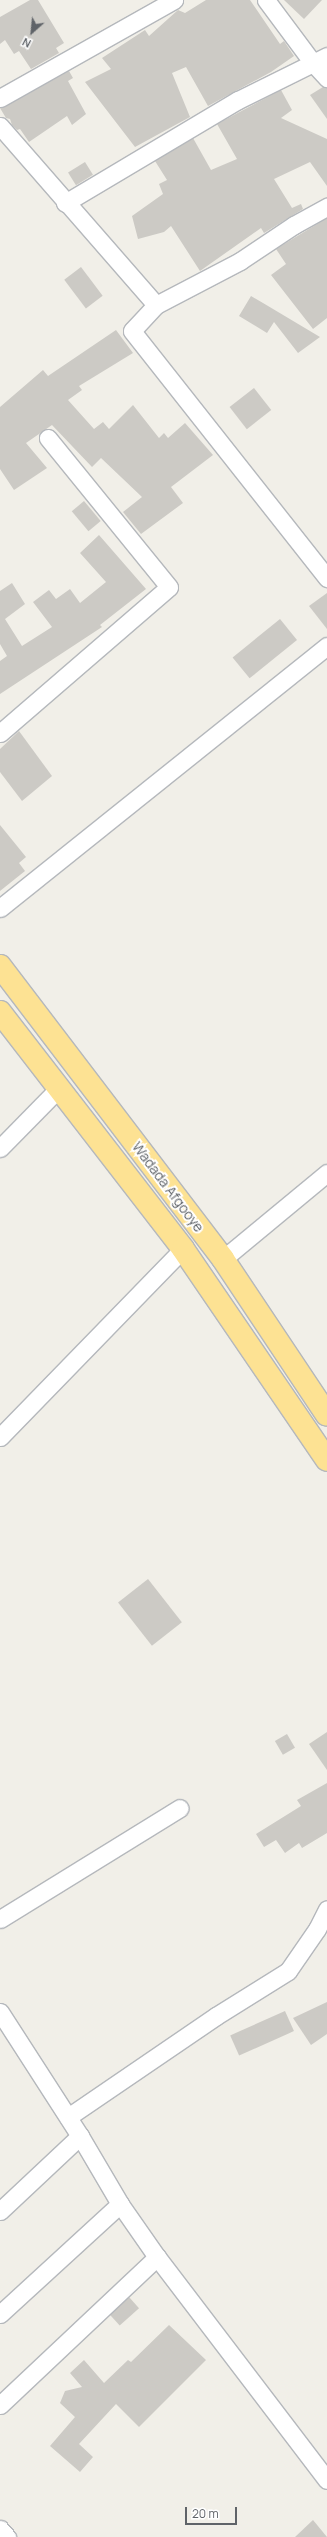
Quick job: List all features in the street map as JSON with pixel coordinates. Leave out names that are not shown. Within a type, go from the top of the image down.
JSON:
[{"type":"highway","name":"Wadada Afgooye","points":[[0,966],[223,1259],[327,1415]]},
{"type":"highway","name":"Wadada Afgooye","points":[[0,1012],[183,1249],[327,1460]]},
{"type":"street","points":[[0,98],[174,0]]},
{"type":"street","points":[[266,0],[320,60],[327,78]]},
{"type":"street","points":[[65,204],[238,100],[320,60]]},
{"type":"street","points":[[0,126],[65,204],[156,305]]},
{"type":"street","points":[[327,207],[294,225],[240,261],[156,305],[132,331],[327,578]]},
{"type":"street","points":[[0,733],[169,587],[48,438]]},
{"type":"street","points":[[0,908],[327,646]]},
{"type":"street","points":[[0,1148],[58,1089]]},
{"type":"street","points":[[223,1259],[327,1173]]},
{"type":"street","points":[[0,1437],[183,1249]]},
{"type":"street","points":[[0,1919],[180,1808]]},
{"type":"street","points":[[68,2116],[216,2016],[288,1971],[317,1929],[327,1909]]},
{"type":"street","points":[[0,2012],[68,2116],[120,2204],[157,2257],[327,2480]]},
{"type":"street","points":[[0,2210],[80,2136]]},
{"type":"street","points":[[0,2314],[120,2204]]},
{"type":"street","points":[[0,2405],[157,2257]]},
{"type":"street","points":[[0,2529],[8,2537]]},
{"type":"building","points":[[30,0],[38,0],[64,43],[56,48],[59,53],[31,69],[19,51],[14,54],[5,40],[0,44],[0,17]]},
{"type":"building","points":[[206,0],[250,0],[280,44],[284,41],[294,56],[271,72],[208,106],[186,67],[172,73],[190,117],[135,147],[85,82],[111,69],[102,58],[145,30],[149,36],[178,10],[185,13]]},
{"type":"building","points":[[284,0],[322,0],[304,19]]},
{"type":"building","points":[[69,71],[73,78],[68,81],[86,114],[72,125],[67,116],[29,142],[20,129],[17,130],[12,125],[10,119],[6,118],[0,108]]},
{"type":"building","points":[[323,87],[327,88],[327,119],[310,95]]},
{"type":"building","points":[[281,90],[292,110],[281,118],[327,139],[327,186],[310,162],[274,179],[292,208],[301,204],[303,209],[264,233],[261,228],[200,271],[171,226],[164,232],[138,239],[132,216],[163,194],[159,184],[167,180],[155,161],[193,138],[211,170],[237,159],[217,124]]},
{"type":"building","points":[[85,162],[93,175],[76,185],[68,173]]},
{"type":"building","points":[[327,218],[327,318],[313,329],[271,275],[286,264],[276,249]]},
{"type":"building","points":[[81,267],[103,296],[86,308],[64,280]]},
{"type":"building","points":[[251,296],[320,337],[298,353],[274,322],[267,333],[239,316]]},
{"type":"building","points":[[116,330],[133,353],[79,386],[82,390],[68,400],[94,429],[103,422],[109,429],[133,405],[159,438],[164,433],[168,438],[185,423],[213,455],[171,487],[183,503],[141,534],[123,512],[142,497],[101,458],[92,467],[52,425],[26,443],[47,468],[14,490],[0,469],[0,407],[43,370],[48,376]]},
{"type":"building","points":[[254,388],[271,410],[247,429],[230,407]]},
{"type":"building","points":[[84,501],[101,521],[88,531],[72,511]]},
{"type":"building","points":[[99,535],[146,589],[100,625],[102,627],[0,694],[0,661],[7,656],[0,644],[0,591],[12,583],[25,604],[5,619],[22,646],[52,627],[33,602],[49,590],[56,599],[70,589],[80,603],[106,582],[80,553]]},
{"type":"building","points":[[327,593],[327,629],[309,606]]},
{"type":"building","points":[[280,619],[297,640],[250,678],[233,657]]},
{"type":"building","points":[[19,731],[52,776],[22,801],[0,772],[0,749]]},
{"type":"building","points":[[0,825],[26,857],[19,863],[25,871],[0,891]]},
{"type":"building","points":[[148,1579],[182,1622],[152,1646],[118,1602]]},
{"type":"building","points":[[327,1732],[327,1770],[309,1744]]},
{"type":"building","points":[[287,1734],[295,1748],[283,1755],[275,1741]]},
{"type":"building","points":[[327,1783],[327,1833],[302,1848],[299,1843],[285,1853],[276,1840],[264,1847],[256,1834],[301,1806],[297,1800]]},
{"type":"building","points":[[327,2002],[327,2034],[311,2045],[293,2018]]},
{"type":"building","points":[[285,2011],[294,2031],[239,2056],[230,2035]]},
{"type":"building","points":[[129,2297],[139,2308],[120,2326],[110,2314]]},
{"type":"building","points":[[169,2325],[206,2360],[139,2427],[116,2404],[79,2444],[93,2457],[80,2472],[50,2446],[75,2417],[60,2403],[65,2391],[82,2387],[70,2373],[84,2360],[104,2383],[128,2360],[131,2362]]},
{"type":"building","points":[[313,2520],[327,2537],[295,2537]]}]
